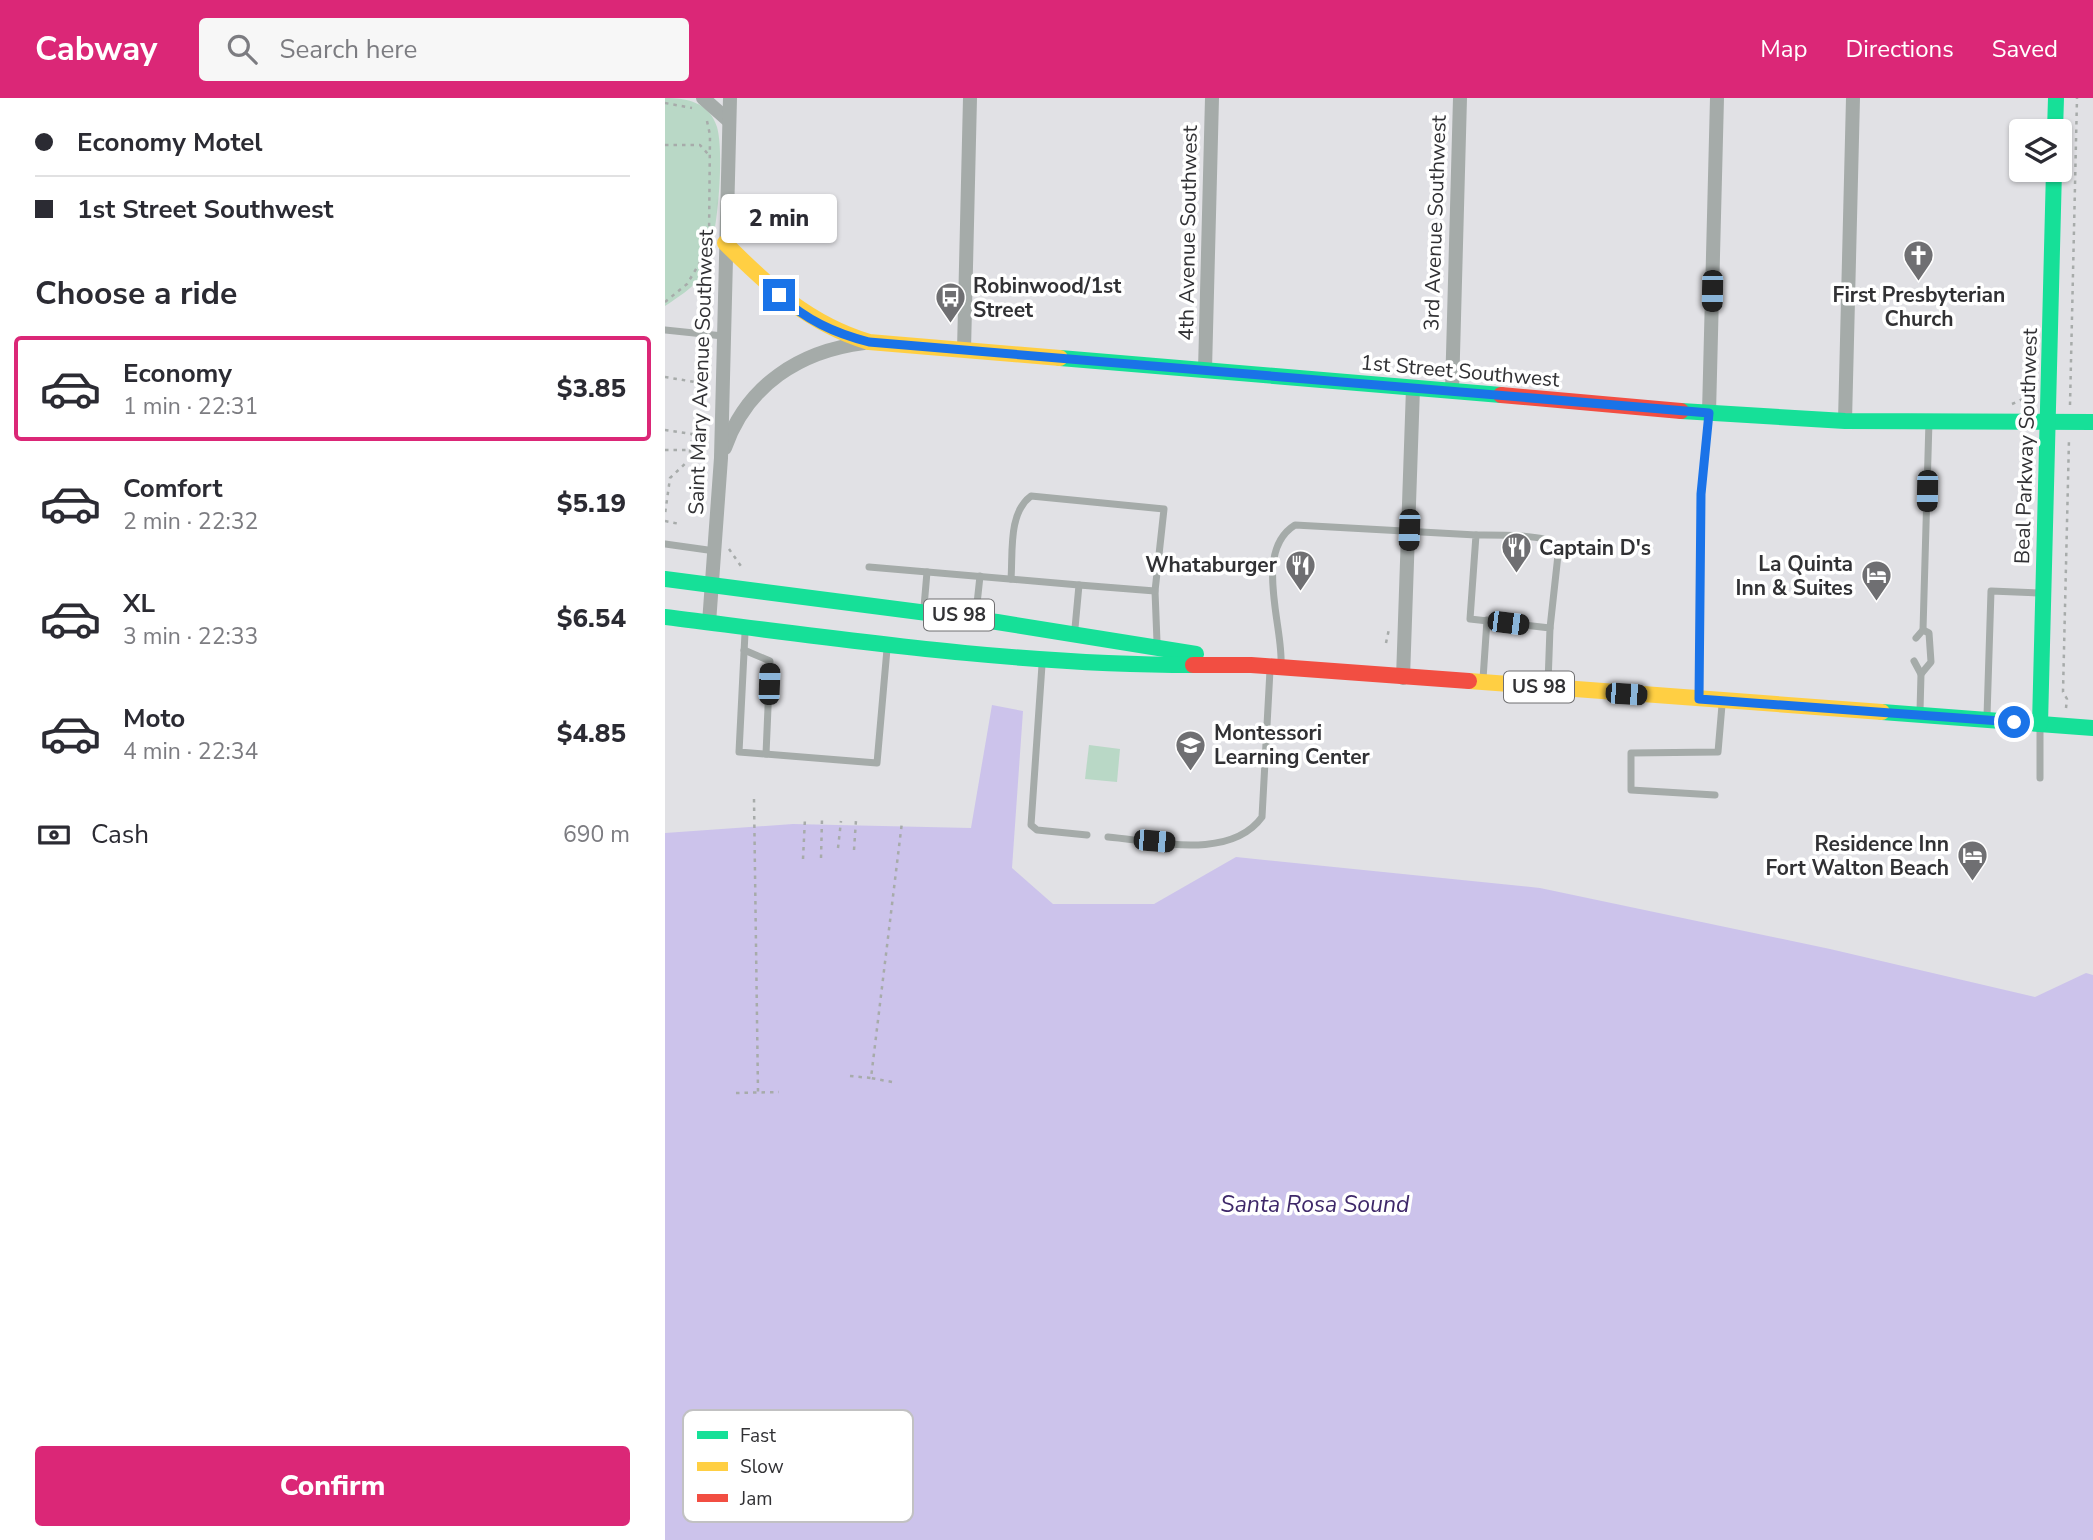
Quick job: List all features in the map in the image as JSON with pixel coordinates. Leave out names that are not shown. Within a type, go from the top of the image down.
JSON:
[{"type":"main road","points":[[2055,119],[2056,98]]},
{"type":"main road","name":"Beal Parkway Southwest","points":[[2040,724],[2054,182]]},
{"type":"main road","name":"1st Street Southwest","points":[[725,243],[805,317],[829,331],[869,342],[1709,413],[1845,421],[2093,422]]},
{"type":"main road","name":"US 98","points":[[665,579],[976,617],[1157,646],[1251,665]]},
{"type":"main road","name":"US 98","points":[[665,617],[887,645],[1043,661],[1101,665],[1251,665],[2093,728]]},
{"type":"street","points":[[703,98],[729,121]]},
{"type":"street","name":"Saint Mary Avenue Southwest","points":[[709,623],[722,458],[730,98]]},
{"type":"street","points":[[964,350],[970,98]]},
{"type":"street","name":"4th Avenue Southwest","points":[[1205,370],[1212,98]]},
{"type":"street","name":"3rd Avenue Southwest","points":[[1452,391],[1460,98]]},
{"type":"street","points":[[1709,413],[1717,98]]},
{"type":"street","points":[[1845,421],[1853,98]]},
{"type":"street","name":"1st Street Southwest","points":[[722,458],[729,435],[745,408],[777,374],[796,362],[829,349],[869,342]]},
{"type":"street","points":[[1403,678],[1413,388]]},
{"type":"lane","points":[[665,330],[724,336]]},
{"type":"lane","points":[[1699,699],[1701,494],[1709,413]]},
{"type":"lane","points":[[1916,638],[1923,630],[1929,421]]},
{"type":"lane","points":[[1011,579],[1016,516],[1019,505],[1031,496],[1164,509],[1155,592],[1157,646]]},
{"type":"lane","points":[[1108,837],[1200,845],[1253,830],[1262,817],[1276,667],[1282,642],[1272,602],[1273,571],[1279,543],[1285,531],[1295,526],[1548,539],[1555,544],[1558,555],[1550,628],[1548,688]]},
{"type":"lane","points":[[1476,535],[1470,619],[1550,628]]},
{"type":"lane","points":[[665,544],[716,551]]},
{"type":"lane","points":[[869,566],[1155,592]]},
{"type":"lane","points":[[924,611],[927,572]]},
{"type":"lane","points":[[976,617],[980,576]]},
{"type":"lane","points":[[1075,632],[1079,585]]},
{"type":"lane","points":[[1987,720],[1991,592],[2043,593]]},
{"type":"lane","points":[[1483,684],[1487,620]]},
{"type":"lane","points":[[745,627],[739,752],[877,763],[887,645]]},
{"type":"lane","points":[[1921,674],[1931,662],[1931,638],[1923,630]]},
{"type":"lane","points":[[744,650],[770,661],[766,754]]},
{"type":"lane","points":[[1043,661],[1031,825],[1037,830],[1087,835]]},
{"type":"lane","points":[[1915,661],[1921,674],[1920,715]]},
{"type":"lane","points":[[1715,795],[1631,790],[1630,753],[1718,752],[1723,700]]},
{"type":"lane","points":[[2040,724],[2040,778]]},
{"type":"path","points":[[665,145],[700,145],[710,157]]},
{"type":"path","points":[[665,302],[687,284],[709,248]]},
{"type":"path","points":[[665,377],[707,384]]},
{"type":"path","points":[[665,430],[692,434],[689,460],[670,478],[665,514]]},
{"type":"path","points":[[665,450],[690,450]]},
{"type":"path","points":[[665,521],[680,524]]},
{"type":"path","points":[[729,543],[730,550],[745,576]]},
{"type":"path","points":[[754,799],[758,1092]]},
{"type":"path","points":[[803,859],[804,818]]},
{"type":"path","points":[[821,858],[823,819]]},
{"type":"path","points":[[854,850],[856,820]]},
{"type":"path","points":[[838,848],[841,821]]},
{"type":"path","points":[[871,1078],[902,822]]},
{"type":"path","points":[[850,1076],[893,1082]]},
{"type":"path","points":[[736,1093],[779,1092]]},
{"type":"green space","points":[[665,98],[696,103],[709,112],[717,127],[720,179],[712,246],[702,275],[685,292],[665,306]]},
{"type":"green space","points":[[1089,745],[1120,749],[1117,782],[1085,779]]},
{"type":"water","name":"Santa Rosa Sound","points":[[992,705],[1023,711],[1012,868],[1053,904],[1154,904],[1236,857],[1540,888],[1830,949],[2035,997],[2086,973],[2093,975],[2093,1540],[665,1540],[665,833],[793,824],[971,828]]},
{"type":"traffic: fast","points":[[2055,119],[2056,98]]},
{"type":"traffic: fast","points":[[2040,724],[2054,182]]},
{"type":"traffic: fast","points":[[1060,358],[1501,395]]},
{"type":"traffic: fast","points":[[1681,411],[1845,421],[2093,422]]},
{"type":"traffic: fast","points":[[665,579],[997,622],[1196,654]]},
{"type":"traffic: fast","points":[[665,617],[995,656],[1193,665]]},
{"type":"traffic: fast","points":[[1882,712],[2093,728]]},
{"type":"traffic: slow","points":[[725,243],[791,302],[827,325],[869,342],[1060,358]]},
{"type":"traffic: slow","points":[[1469,681],[1882,712]]},
{"type":"traffic: jam","points":[[1501,395],[1681,411]]},
{"type":"traffic: jam","points":[[1193,665],[1251,665],[1469,681]]},
{"type":"place","name":"First Presbyterian Church","points":[[1919,282]]},
{"type":"place","name":"Robinwood/1st Street","points":[[950,325]]},
{"type":"place","name":"Captain D's","points":[[1516,575]]},
{"type":"place","name":"Whataburger","points":[[1300,592]]},
{"type":"place","name":"La Quinta Inn & Suites","points":[[1876,603]]},
{"type":"place","name":"Montessori Learning Center","points":[[1191,772]]},
{"type":"place","name":"Residence Inn Fort Walton Beach","points":[[1972,883]]},
{"type":"route","points":[[779,295],[805,317],[829,331],[869,342],[1709,413],[1701,494],[1702,625],[1699,699],[2014,722]]}]
